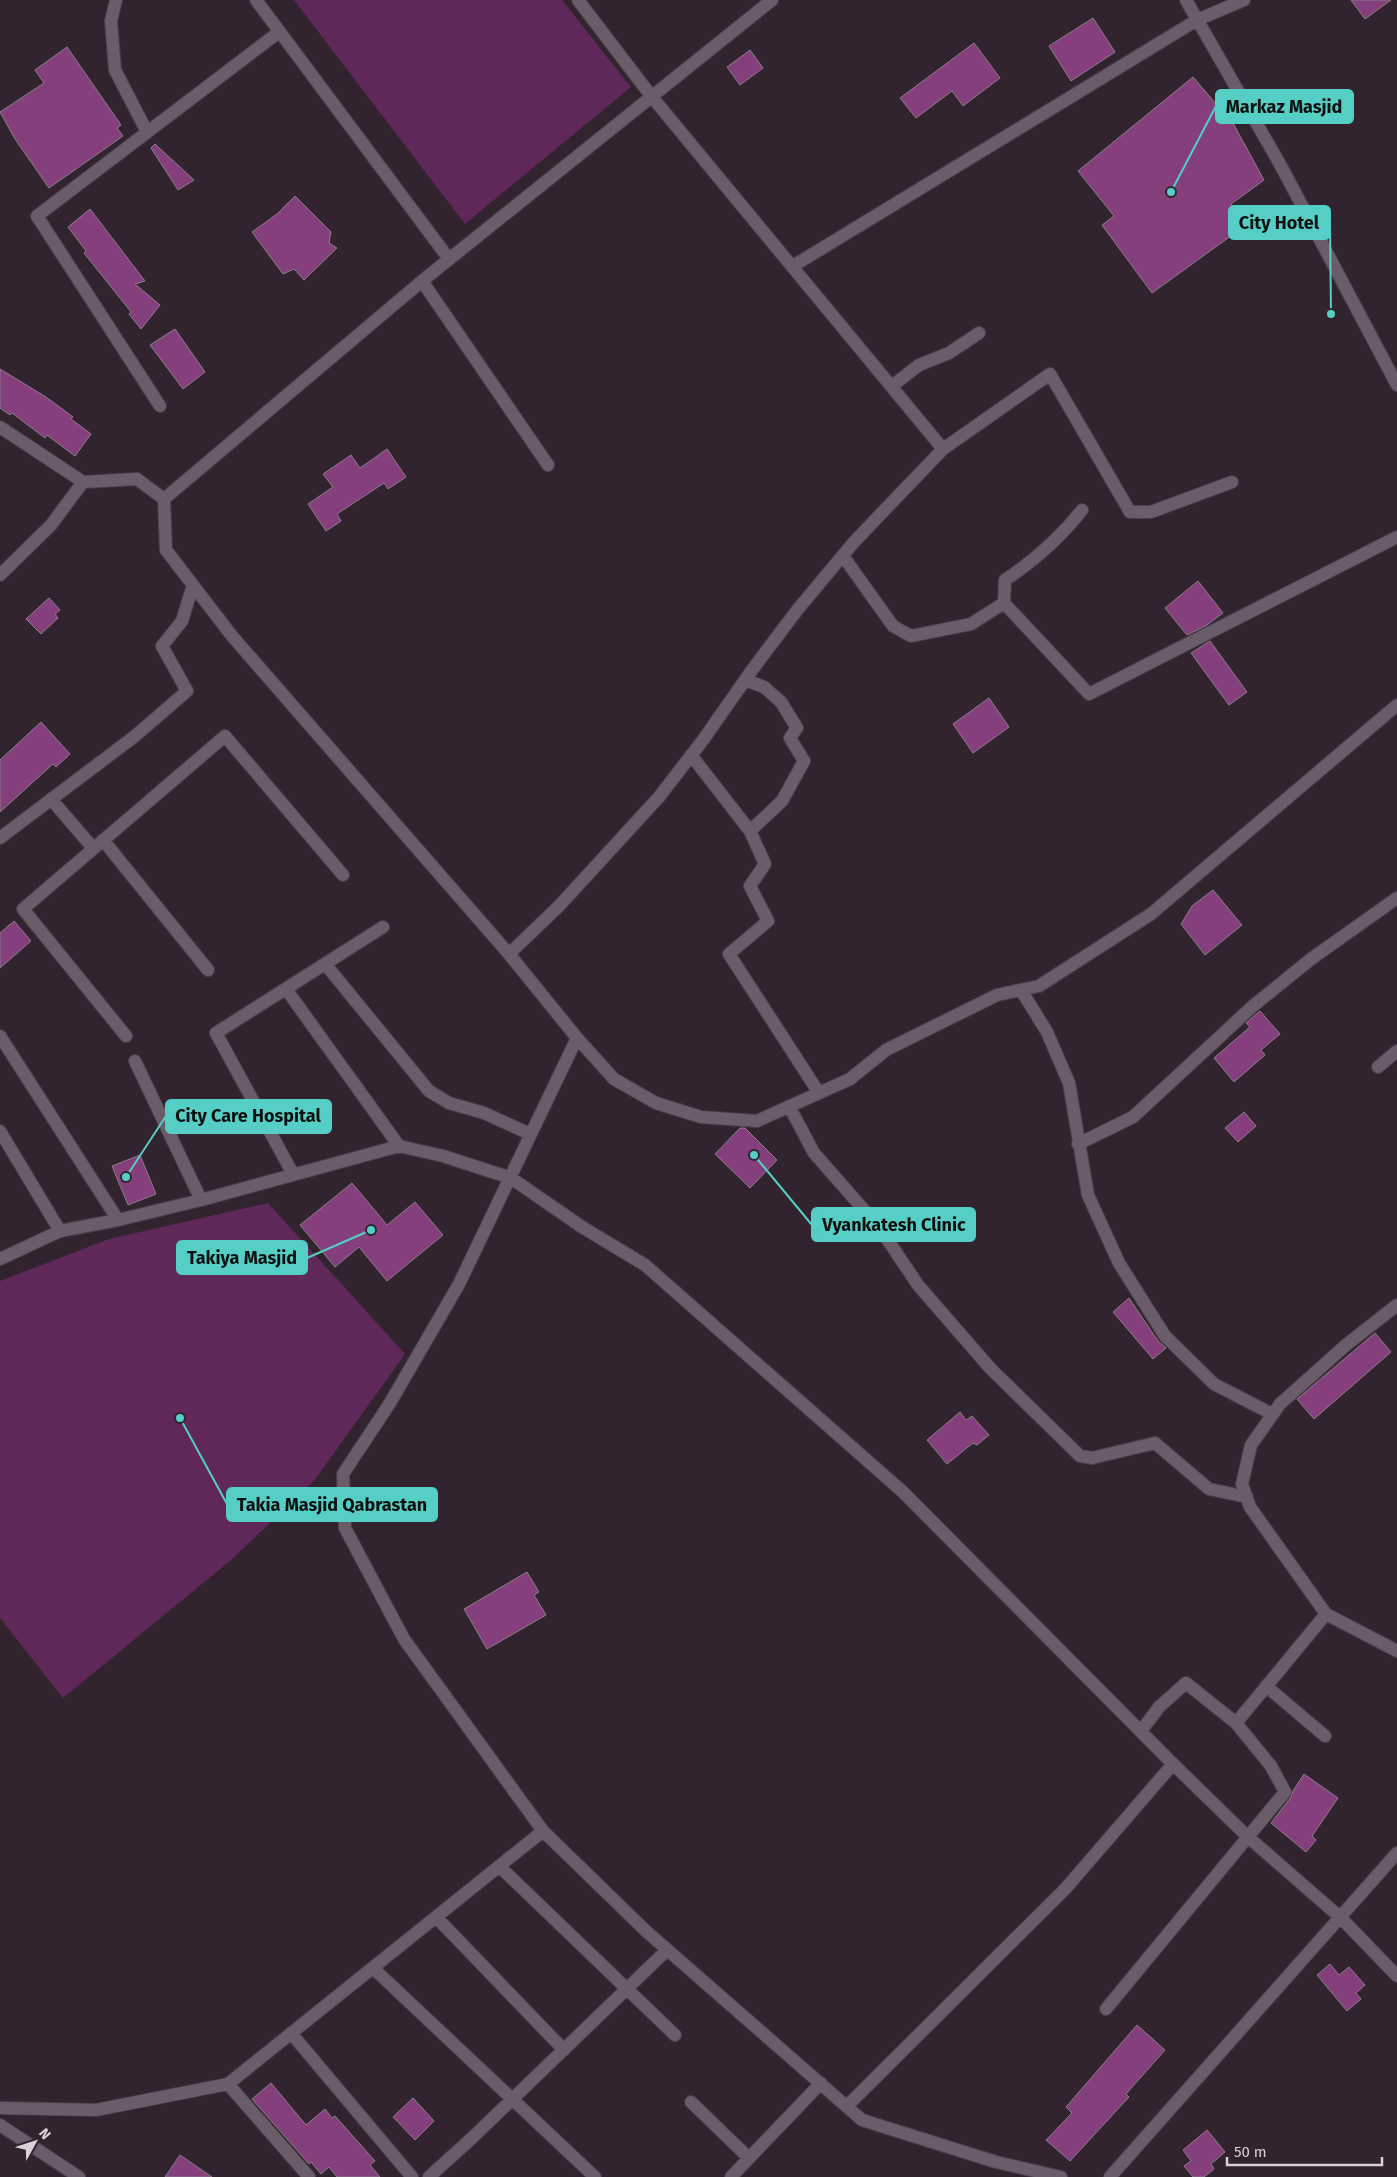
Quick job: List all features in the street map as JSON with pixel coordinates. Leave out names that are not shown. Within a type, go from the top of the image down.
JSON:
[{"type":"street","points":[[116,0],[111,21],[115,70],[147,132]]},
{"type":"street","points":[[256,0],[449,259]]},
{"type":"street","points":[[578,0],[652,97],[943,449]]},
{"type":"street","points":[[164,499],[422,281],[772,0]]},
{"type":"street","points":[[1186,0],[1280,166],[1397,384]]},
{"type":"street","points":[[793,266],[1197,20],[1244,0]]},
{"type":"street","points":[[160,406],[37,216],[279,32]]},
{"type":"street","points":[[422,281],[548,465]]},
{"type":"street","points":[[892,386],[919,365],[948,353],[979,333]]},
{"type":"street","points":[[509,954],[559,906],[659,797],[798,609],[843,556],[943,449],[1050,374],[1130,512],[1151,512],[1232,482]]},
{"type":"street","points":[[0,427],[83,482],[138,479],[164,499]]},
{"type":"street","points":[[0,575],[51,525],[83,482]]},
{"type":"street","points":[[164,499],[166,550],[232,636],[509,954],[577,1038],[614,1080],[656,1103],[701,1118],[757,1120],[850,1079],[886,1050],[997,995],[1039,986],[1151,914],[1397,705]]},
{"type":"street","points":[[1082,510],[1065,531],[1032,562],[1005,580],[1004,603],[1090,694],[1397,537]]},
{"type":"street","points":[[843,556],[893,626],[911,636],[971,624],[1004,603]]},
{"type":"street","points":[[0,838],[135,736],[187,691],[162,646],[182,621],[193,585]]},
{"type":"street","points":[[745,680],[764,687],[780,702],[797,728],[790,738],[804,761],[782,801],[750,831]]},
{"type":"street","points":[[126,1036],[23,909],[225,736],[343,875]]},
{"type":"street","points":[[691,756],[750,831],[765,864],[750,886],[768,921],[729,954],[819,1093]]},
{"type":"street","points":[[51,799],[98,844],[208,970]]},
{"type":"street","points":[[1078,1144],[1134,1117],[1254,1006],[1311,959],[1397,898]]},
{"type":"street","points":[[293,1174],[216,1033],[383,928]]},
{"type":"street","points":[[326,964],[429,1091],[449,1103],[484,1113],[530,1134]]},
{"type":"street","points":[[286,989],[400,1146]]},
{"type":"street","points":[[1021,990],[1047,1032],[1069,1083],[1088,1195],[1119,1262],[1166,1336],[1214,1384],[1272,1414]]},
{"type":"street","points":[[0,1036],[118,1220]]},
{"type":"street","points":[[577,1038],[459,1284],[390,1403],[343,1474],[345,1528],[404,1639],[544,1831],[667,1950],[862,2120],[996,2162],[1061,2177]]},
{"type":"street","points":[[1378,1067],[1397,1051]]},
{"type":"street","points":[[135,1061],[201,1200]]},
{"type":"street","points":[[790,1106],[814,1153],[879,1227],[918,1285],[990,1368],[1080,1456],[1092,1458],[1155,1443],[1209,1489],[1247,1497]]},
{"type":"street","points":[[0,1131],[60,1232]]},
{"type":"street","points":[[0,1259],[60,1232],[201,1200],[400,1146],[443,1156],[511,1178],[582,1227],[645,1265],[903,1492],[1173,1764],[1248,1837],[1341,1918],[1397,1976]]},
{"type":"street","points":[[1397,1305],[1346,1345],[1280,1404],[1251,1445],[1242,1484],[1250,1507],[1326,1614],[1397,1651]]},
{"type":"street","points":[[1236,1723],[1326,1614]]},
{"type":"street","points":[[1106,2009],[1285,1792],[1271,1766],[1236,1723],[1186,1683],[1159,1707],[1141,1731]]},
{"type":"street","points":[[1266,1686],[1325,1736]]},
{"type":"street","points":[[847,2106],[1066,1888],[1173,1764]]},
{"type":"street","points":[[0,2108],[96,2110],[228,2084],[544,1831]]},
{"type":"street","points":[[1110,2177],[1397,1853]]},
{"type":"street","points":[[499,1866],[675,2035]]},
{"type":"street","points":[[436,1917],[564,2050]]},
{"type":"street","points":[[429,2177],[667,1950]]},
{"type":"street","points":[[373,1968],[595,2177]]},
{"type":"street","points":[[291,2033],[412,2177]]},
{"type":"street","points":[[228,2084],[309,2177]]},
{"type":"street","points":[[731,2177],[821,2084]]},
{"type":"street","points":[[691,2102],[749,2158]]},
{"type":"street","points":[[0,2125],[79,2177]]},
{"type":"shaded area","points":[[294,0],[562,0],[631,87],[465,224]]},
{"type":"shaded area","points":[[268,1203],[405,1354],[314,1481],[230,1561],[63,1698],[0,1618],[0,1281],[109,1239]]},
{"type":"building","points":[[1351,0],[1391,0],[1365,19]]},
{"type":"building","points":[[1093,18],[1115,52],[1071,81],[1049,46]]},
{"type":"building","points":[[974,43],[1000,78],[963,106],[952,91],[916,118],[900,98]]},
{"type":"building","points":[[67,47],[121,125],[117,128],[123,136],[49,188],[15,139],[0,112],[44,83],[35,70]]},
{"type":"building","points":[[750,50],[763,68],[740,85],[727,67]]},
{"type":"building","points":[[1193,77],[1234,125],[1264,180],[1231,204],[1246,225],[1152,293],[1102,225],[1114,216],[1078,171]]},
{"type":"building","points":[[155,144],[194,180],[178,190],[151,148]]},
{"type":"building","points":[[295,196],[331,232],[329,243],[337,248],[304,280],[294,269],[283,274],[252,232],[277,214]]},
{"type":"building","points":[[90,209],[145,281],[135,284],[160,305],[141,329],[129,314],[131,312],[84,253],[86,251],[68,227]]},
{"type":"building","points":[[175,329],[205,372],[183,389],[150,345]]},
{"type":"building","points":[[0,369],[46,397],[73,417],[71,419],[91,434],[75,456],[47,435],[45,438],[12,413],[10,415],[0,408]]},
{"type":"building","points":[[387,449],[406,477],[388,489],[384,483],[337,514],[341,521],[326,531],[308,504],[333,487],[323,474],[351,455],[360,468]]},
{"type":"building","points":[[1198,581],[1223,613],[1207,625],[1187,635],[1165,608]]},
{"type":"building","points":[[49,598],[60,610],[55,614],[58,618],[41,634],[26,619]]},
{"type":"building","points":[[1210,641],[1247,692],[1229,705],[1191,653]]},
{"type":"building","points":[[989,698],[1009,727],[973,753],[953,724]]},
{"type":"building","points":[[41,722],[70,754],[56,767],[53,764],[0,812],[0,760]]},
{"type":"building","points":[[1213,890],[1242,925],[1205,955],[1181,924],[1192,906]]},
{"type":"building","points":[[14,921],[31,941],[0,968],[0,933]]},
{"type":"building","points":[[1260,1011],[1280,1034],[1261,1050],[1265,1055],[1234,1082],[1214,1058],[1250,1027],[1246,1023]]},
{"type":"building","points":[[1244,1112],[1256,1126],[1238,1142],[1225,1128]]},
{"type":"building","points":[[740,1128],[745,1128],[777,1160],[750,1188],[715,1154]]},
{"type":"building","points":[[140,1155],[156,1194],[128,1205],[112,1166]]},
{"type":"building","points":[[352,1183],[387,1225],[415,1202],[443,1235],[387,1281],[359,1247],[335,1267],[300,1225]]},
{"type":"building","points":[[1129,1298],[1158,1341],[1166,1348],[1153,1359],[1113,1312]]},
{"type":"building","points":[[1375,1333],[1391,1352],[1314,1419],[1297,1399]]},
{"type":"building","points":[[960,1412],[966,1420],[972,1416],[989,1435],[977,1445],[973,1443],[947,1464],[927,1440]]},
{"type":"building","points":[[527,1572],[539,1592],[534,1595],[546,1615],[487,1649],[464,1609]]},
{"type":"building","points":[[1304,1774],[1338,1798],[1312,1836],[1316,1840],[1306,1852],[1271,1823],[1291,1797]]},
{"type":"building","points":[[1330,1964],[1339,1975],[1349,1967],[1365,1985],[1356,1993],[1361,1999],[1347,2011],[1317,1975]]},
{"type":"building","points":[[1137,2025],[1165,2050],[1126,2094],[1129,2097],[1070,2161],[1046,2140],[1072,2113],[1066,2107]]},
{"type":"building","points":[[271,2083],[306,2125],[325,2109],[332,2118],[335,2116],[375,2161],[370,2165],[380,2177],[337,2177],[329,2167],[321,2174],[311,2162],[309,2164],[252,2099]]},
{"type":"building","points":[[413,2098],[434,2121],[415,2140],[393,2117]]},
{"type":"building","points":[[1207,2130],[1225,2152],[1211,2164],[1214,2169],[1204,2177],[1193,2177],[1184,2166],[1191,2161],[1183,2150]]},
{"type":"building","points":[[180,2155],[212,2177],[165,2177]]},
{"type":"place","name":"Markaz Masjid","points":[[1171,192]]},
{"type":"place","name":"City Hotel","points":[[1331,314]]},
{"type":"place","name":"Vyankatesh Clinic","points":[[754,1155]]},
{"type":"place","name":"City Care Hospital","points":[[126,1177]]},
{"type":"place","name":"Takiya Masjid","points":[[371,1230]]},
{"type":"place","name":"Takia Masjid Qabrastan","points":[[180,1418]]}]
